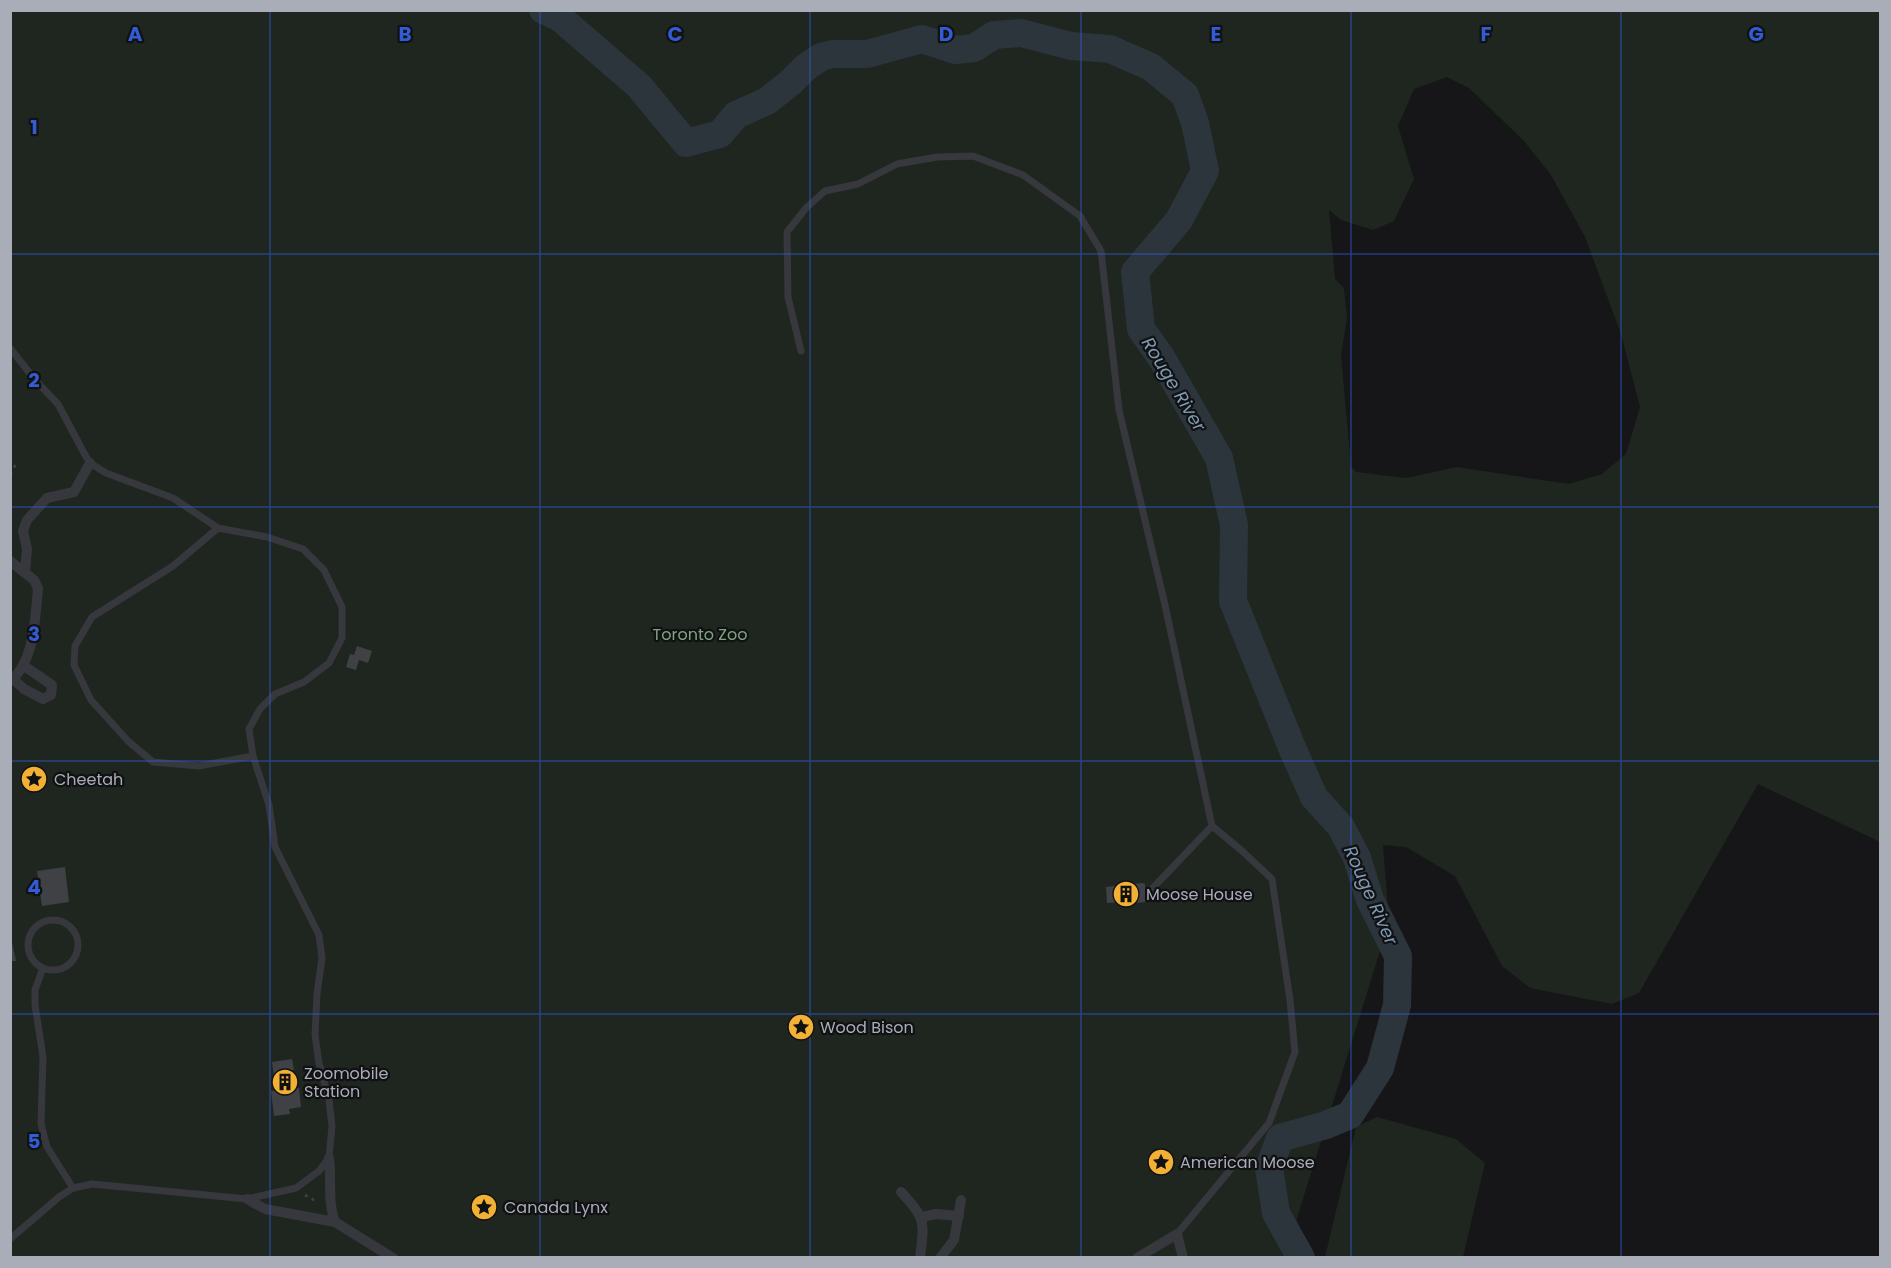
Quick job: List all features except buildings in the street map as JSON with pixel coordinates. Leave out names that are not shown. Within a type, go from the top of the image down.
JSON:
[{"type":"street","points":[[25,572],[27,549],[23,531],[27,520],[47,498],[74,492],[90,463]]},
{"type":"street","points":[[10,561],[34,580],[38,588],[28,652],[24,666],[12,680],[43,699],[51,695],[52,685],[24,666]]},
{"type":"street","points":[[329,1158],[331,1177],[329,1207],[335,1222]]},
{"type":"street","points":[[901,1192],[922,1217],[920,1257]]},
{"type":"street","points":[[247,1200],[265,1209],[335,1222],[393,1257]]},
{"type":"street","points":[[940,1257],[954,1240],[961,1200]]},
{"type":"street","points":[[922,1217],[936,1214],[959,1216]]},
{"type":"street","points":[[1137,1257],[1177,1234],[1183,1257]]},
{"type":"lane","points":[[801,351],[788,297],[787,232],[806,207],[825,191],[858,184],[897,164],[973,156],[1023,175],[1080,216],[1101,250],[1119,410],[1165,605],[1212,826],[1272,879],[1290,1000],[1295,1052],[1269,1124],[1177,1234]]},
{"type":"lane","points":[[10,1239],[59,1197],[73,1188],[92,1184],[247,1200],[271,1196],[296,1188],[319,1171],[329,1158],[332,1126],[315,1035],[322,958],[319,935],[275,847],[269,804],[253,756],[249,729],[260,709],[275,694],[304,682],[329,663],[342,638],[342,607],[324,570],[303,549],[267,537],[218,528],[173,498],[105,472],[90,463],[58,404],[11,351]]},
{"type":"lane","points":[[218,528],[173,566],[92,617],[75,646],[74,666],[91,700],[128,741],[153,762],[200,766],[253,756]]},
{"type":"lane","points":[[1149,892],[1212,826]]},
{"type":"lane","points":[[63,922],[76,934],[77,951],[74,959],[68,966],[60,969],[43,968],[36,964],[28,950],[30,935],[40,923],[63,922]]},
{"type":"lane","points":[[43,968],[35,990],[43,1057],[41,1124],[47,1147],[73,1188]]},
{"type":"path","points":[[10,474],[16,464]]},
{"type":"path","points":[[296,1188],[309,1198],[329,1207]]},
{"type":"green space","name":"Toronto Zoo","points":[[10,11],[1880,11],[1880,842],[1758,784],[1639,993],[1612,1004],[1530,988],[1502,966],[1455,876],[1406,847],[1383,845],[1389,922],[1285,1257],[11,1257]],"holes":[[[1447,77],[1469,88],[1524,141],[1551,175],[1585,237],[1621,334],[1640,407],[1626,454],[1602,474],[1569,484],[1457,467],[1406,478],[1356,472],[1351,466],[1341,355],[1347,319],[1344,288],[1335,279],[1329,210],[1341,220],[1373,230],[1394,221],[1414,179],[1398,126],[1414,89]]]},
{"type":"green space","points":[[1377,1117],[1456,1139],[1485,1163],[1463,1257],[1325,1257],[1356,1127]]},
{"type":"waterway","name":"Rouge River","points":[[543,10],[559,17],[639,86],[686,143],[720,134],[736,115],[767,101],[821,57],[832,54],[867,54],[922,39],[955,50],[974,48],[994,35],[1021,33],[1071,46],[1110,49],[1151,67],[1185,95],[1195,123],[1205,171],[1179,220],[1135,272],[1141,329],[1161,357],[1219,458],[1234,525],[1233,601],[1314,797],[1341,827],[1357,858],[1370,900],[1398,956],[1397,1005],[1380,1068],[1350,1115],[1326,1125],[1280,1138],[1269,1168],[1276,1213],[1301,1258]]},
{"type":"place","name":"Cheetah","points":[[34,779]]},
{"type":"place","name":"Moose House","points":[[1126,894]]},
{"type":"place","name":"Wood Bison","points":[[801,1027]]},
{"type":"place","name":"Zoomobile Station","points":[[285,1082]]},
{"type":"place","name":"American Moose","points":[[1161,1162]]},
{"type":"place","name":"Canada Lynx","points":[[484,1207]]}]
